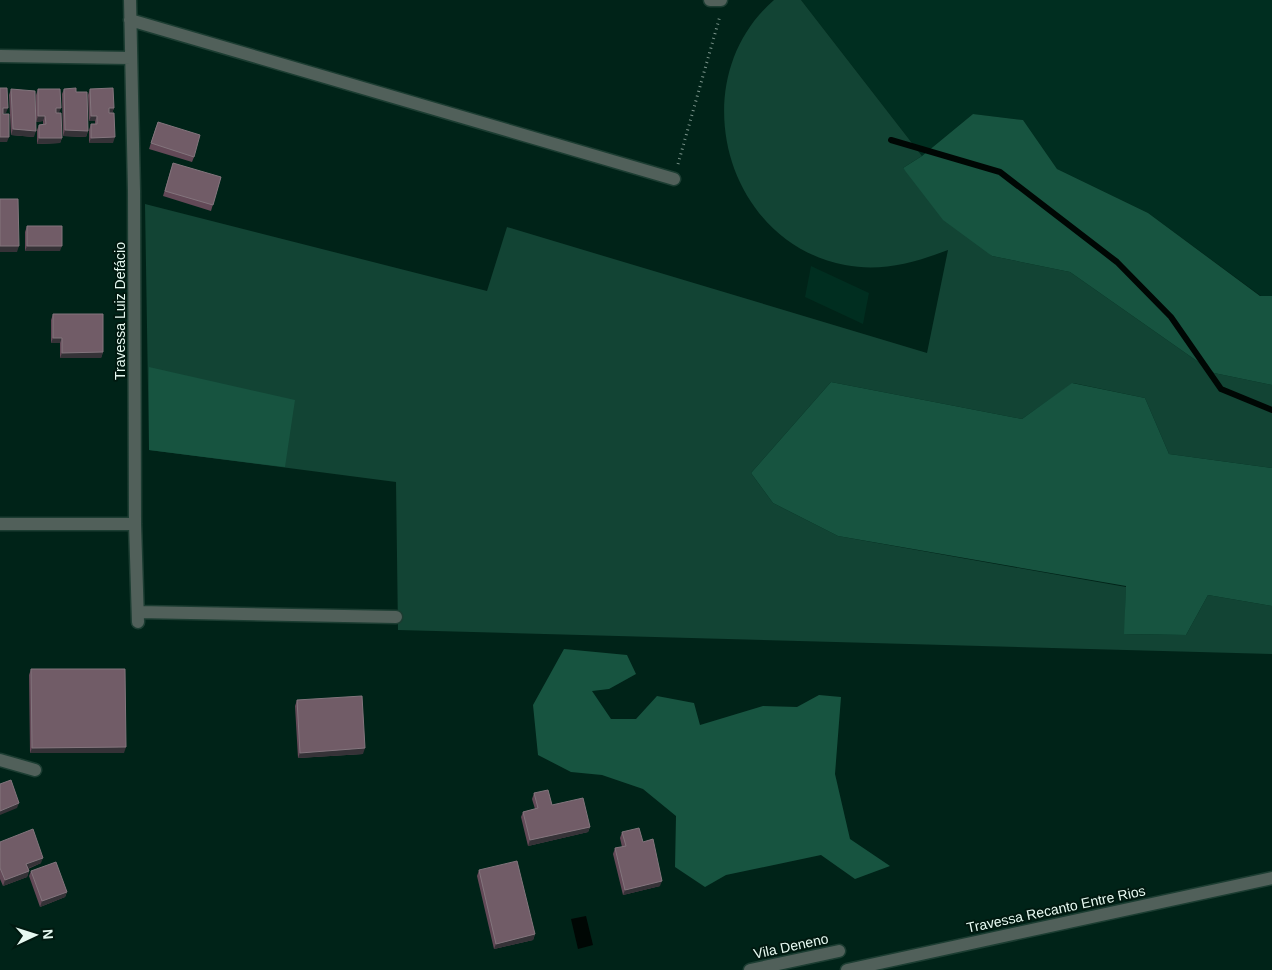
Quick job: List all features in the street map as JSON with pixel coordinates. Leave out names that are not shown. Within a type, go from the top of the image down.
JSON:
[{"type":"street","name":"Travessa Luiz Defácio","points":[[130,0],[134,191],[135,524],[138,617],[396,618]]},
{"type":"street","points":[[130,20],[674,179]]},
{"type":"street","points":[[0,56],[131,58]]},
{"type":"street","points":[[0,524],[135,524]]},
{"type":"street","points":[[0,760],[35,770]]},
{"type":"street","name":"Travessa Recanto Entre Rios","points":[[847,970],[1272,878]]},
{"type":"street","name":"Vila Deneno","points":[[750,970],[839,951]]},
{"type":"path","points":[[674,179],[720,19],[715,0]]},
{"type":"shaded area","points":[[774,0],[801,0],[922,156],[903,168],[992,256],[1070,272],[1214,373],[1272,385],[1272,468],[1169,454],[1145,398],[1073,383],[1022,419],[831,382],[751,473],[773,503],[838,536],[1126,587],[1125,634],[1186,635],[1208,595],[1272,606],[1272,654],[398,630],[396,482],[149,450],[145,204],[487,291],[507,227],[927,353],[948,250],[923,259],[884,267],[845,265],[803,250],[770,225],[745,192],[730,154],[724,113],[729,72],[746,33]]},
{"type":"shaded area","points":[[801,0],[1272,0],[1272,296],[1261,296],[1148,213],[1057,169],[1023,120],[973,114],[922,156]]},
{"type":"shaded area","points":[[973,114],[1023,120],[1057,169],[1148,213],[1260,296],[1272,296],[1272,385],[1214,373],[1070,272],[992,256],[943,220],[903,168],[922,156]]},
{"type":"shaded area","points":[[811,266],[869,293],[863,324],[805,297]]},
{"type":"shaded area","points":[[149,367],[295,400],[285,467],[149,450]]},
{"type":"shaded area","points":[[831,382],[1022,419],[1072,383],[1145,398],[1169,454],[1272,468],[1272,606],[1208,595],[1186,635],[1124,634],[1126,586],[838,536],[773,503],[751,473]]},
{"type":"shaded area","points":[[564,649],[627,655],[636,674],[609,689],[592,691],[611,719],[636,719],[657,696],[694,703],[700,725],[763,706],[797,707],[819,695],[841,697],[835,774],[850,839],[890,866],[855,879],[821,855],[726,875],[705,887],[675,867],[676,816],[643,789],[602,775],[571,772],[538,755],[533,705]]},
{"type":"shaded area","points":[[586,916],[593,945],[578,949],[571,919]]},
{"type":"building","points":[[0,88],[7,88],[8,108],[3,108],[3,114],[9,114],[9,137],[0,137]]},
{"type":"building","points":[[76,88],[76,92],[87,92],[88,131],[65,130],[64,89]]},
{"type":"building","points":[[113,88],[114,108],[109,108],[109,113],[114,113],[115,137],[91,138],[91,124],[97,124],[97,116],[91,116],[90,89]]},
{"type":"building","points":[[11,89],[35,91],[36,131],[13,129]]},
{"type":"building","points":[[38,89],[60,89],[61,108],[56,108],[56,113],[61,113],[62,138],[39,138],[39,125],[46,124],[45,116],[38,116]]},
{"type":"building","points":[[158,122],[200,135],[194,157],[151,143]]},
{"type":"building","points":[[173,163],[221,177],[213,205],[165,191]]},
{"type":"building","points":[[0,199],[18,199],[19,246],[0,246]]},
{"type":"building","points":[[27,226],[62,226],[62,246],[27,246]]},
{"type":"building","points":[[53,314],[103,314],[103,352],[62,353],[62,338],[53,338]]},
{"type":"building","points":[[31,669],[125,669],[126,747],[32,748]]},
{"type":"building","points":[[362,696],[365,748],[300,753],[297,700]]},
{"type":"building","points":[[11,780],[19,803],[0,811],[0,784]]},
{"type":"building","points":[[548,790],[552,805],[583,798],[590,827],[530,840],[523,812],[538,808],[534,793]]},
{"type":"building","points":[[639,828],[643,842],[653,839],[662,881],[625,890],[615,848],[626,846],[622,832]]},
{"type":"building","points":[[33,829],[43,858],[26,864],[29,871],[5,880],[0,868],[0,842]]},
{"type":"building","points":[[517,861],[535,934],[496,944],[479,870]]},
{"type":"building","points":[[56,862],[67,892],[42,901],[31,871]]},
{"type":"waterway","points":[[891,140],[1000,172],[1117,262],[1171,317],[1221,389],[1272,410]]}]
